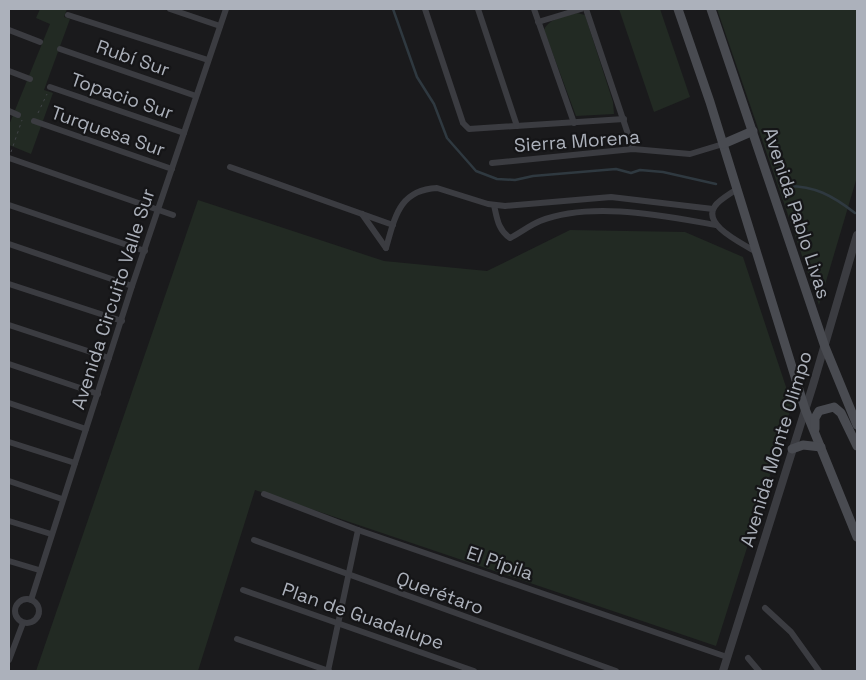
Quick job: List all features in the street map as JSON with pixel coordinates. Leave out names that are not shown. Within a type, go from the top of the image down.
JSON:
[{"type":"main road","points":[[678,9],[710,102],[805,409],[857,537]]},
{"type":"main road","name":"Avenida Pablo Livas","points":[[711,9],[825,347],[857,425]]},
{"type":"main road","points":[[723,144],[753,131]]},
{"type":"main road","points":[[816,434],[816,415],[825,408],[834,407],[841,413],[857,446]]},
{"type":"main road","points":[[792,449],[803,446],[820,447]]},
{"type":"street","points":[[170,9],[220,26]]},
{"type":"street","name":"Avenida Circuito Valle Sur","points":[[31,600],[132,286],[226,9]]},
{"type":"street","points":[[426,9],[462,123],[466,127],[473,130],[624,119]]},
{"type":"street","points":[[478,9],[517,126]]},
{"type":"street","points":[[534,9],[574,122]]},
{"type":"street","points":[[538,22],[581,9]]},
{"type":"street","points":[[586,9],[633,149]]},
{"type":"street","points":[[68,15],[208,60]]},
{"type":"street","points":[[9,30],[40,42]]},
{"type":"street","name":"Rubí Sur","points":[[60,49],[196,96]]},
{"type":"street","points":[[9,71],[30,79]]},
{"type":"street","name":"Topacio Sur","points":[[50,87],[184,133]]},
{"type":"street","points":[[9,111],[18,115]]},
{"type":"street","name":"Turquesa Sur","points":[[34,122],[172,169]]},
{"type":"street","name":"Sierra Morena","points":[[492,163],[633,149],[690,154],[723,144]]},
{"type":"street","points":[[9,158],[173,215]]},
{"type":"street","points":[[230,167],[393,225]]},
{"type":"street","points":[[362,214],[386,248],[402,203],[411,196],[431,188],[437,188],[494,205],[505,206],[611,197],[713,209]]},
{"type":"street","points":[[737,189],[715,205],[713,209],[714,221],[720,229],[756,252]]},
{"type":"street","points":[[9,204],[145,250]]},
{"type":"street","points":[[494,205],[498,222],[504,234],[510,238],[540,222],[571,214],[602,212],[654,214],[716,224]]},
{"type":"street","name":"Avenida Monte Olimpo","points":[[723,671],[825,347],[857,235]]},
{"type":"street","points":[[9,244],[132,286]]},
{"type":"street","points":[[9,284],[122,321]]},
{"type":"street","points":[[9,325],[109,358]]},
{"type":"street","points":[[9,364],[98,394]]},
{"type":"street","points":[[9,403],[86,429]]},
{"type":"street","points":[[9,442],[75,463]]},
{"type":"street","points":[[9,481],[62,499]]},
{"type":"street","name":"El Pípila","points":[[264,494],[358,530],[727,657]]},
{"type":"street","points":[[9,521],[51,534]]},
{"type":"street","points":[[237,639],[328,671],[358,530]]},
{"type":"street","name":"Querétaro","points":[[254,540],[616,671]]},
{"type":"street","points":[[9,561],[40,570]]},
{"type":"street","name":"Plan de Guadalupe","points":[[243,590],[474,671]]},
{"type":"street","points":[[31,600],[37,605],[42,614],[35,620],[23,623],[16,618],[12,609],[20,601],[31,600]]},
{"type":"street","points":[[765,608],[791,632],[819,671]]},
{"type":"street","points":[[9,657],[23,623]]},
{"type":"street","points":[[748,658],[759,671]]},
{"type":"path","points":[[34,122],[50,87]]},
{"type":"path","points":[[9,158],[24,117],[18,115]]},
{"type":"shaded area","points":[[40,9],[67,9],[64,17],[70,19],[44,90],[53,93],[31,154],[9,145],[9,125],[50,24],[36,18]]},
{"type":"shaded area","points":[[619,9],[660,9],[690,97],[654,112]]},
{"type":"shaded area","points":[[717,9],[857,9],[857,177],[819,305]]},
{"type":"shaded area","points":[[577,13],[585,15],[613,102],[614,114],[576,116],[544,30],[554,20]]},
{"type":"shaded area","points":[[198,200],[384,261],[487,271],[570,230],[685,232],[743,257],[792,405],[716,646],[255,490],[198,671],[36,671]]},
{"type":"waterway","points":[[393,9],[417,77],[434,104],[447,138],[476,171],[497,179],[515,180],[533,176],[616,169],[631,173],[640,170],[663,172],[716,184]]},
{"type":"waterway","points":[[785,186],[805,187],[823,193],[839,201],[855,213]]}]
